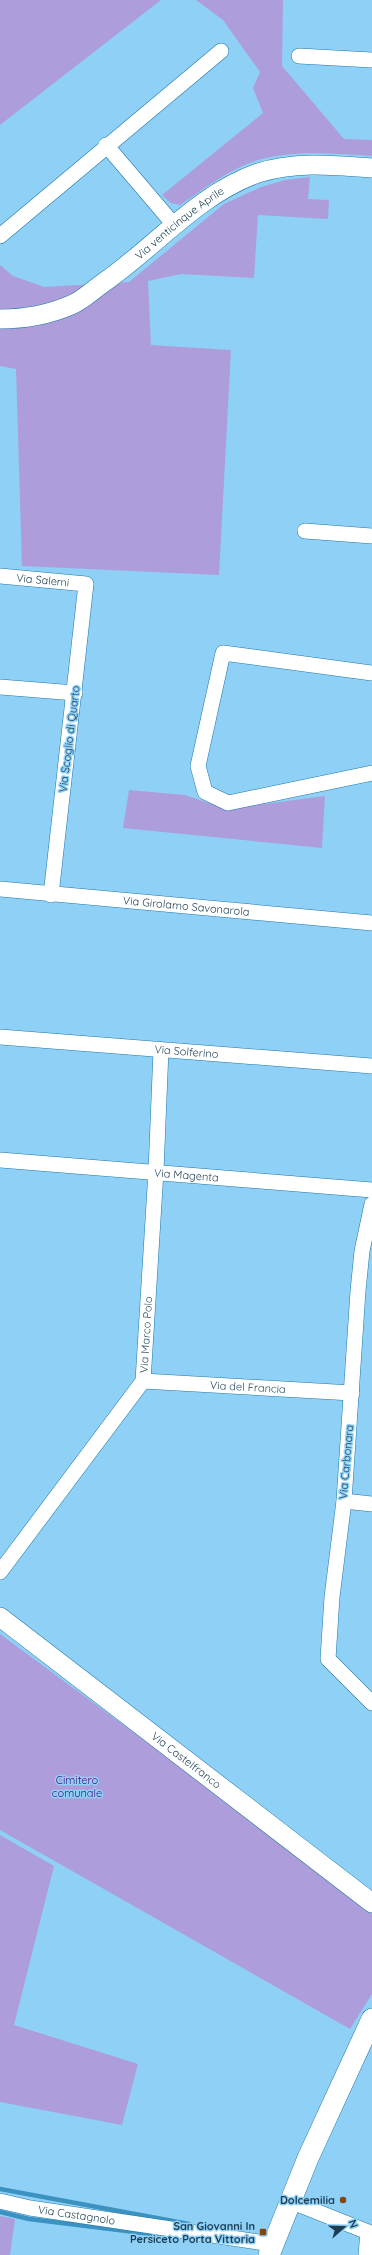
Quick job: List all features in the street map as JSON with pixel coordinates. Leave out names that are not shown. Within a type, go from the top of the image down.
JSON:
[{"type":"main road","points":[[270,2249],[290,2201],[367,2041],[372,2019]]},
{"type":"street","points":[[0,236],[106,145],[221,51]]},
{"type":"street","points":[[299,56],[372,60]]},
{"type":"street","points":[[106,145],[175,226]]},
{"type":"street","name":"Via venticinque Aprile","points":[[0,319],[40,316],[72,305],[125,268],[203,204],[234,184],[258,173],[289,166],[320,164],[372,168]]},
{"type":"street","points":[[305,531],[372,536]]},
{"type":"street","name":"Via Salemi","points":[[0,576],[86,584]]},
{"type":"street","name":"Via Scoglio di Quarto","points":[[51,894],[75,693],[86,584]]},
{"type":"street","points":[[372,673],[223,653],[198,766],[205,792],[228,802],[372,773]]},
{"type":"street","points":[[0,687],[75,693]]},
{"type":"street","name":"Via Girolamo Savonarola","points":[[0,889],[372,923]]},
{"type":"street","name":"Via Solferino","points":[[0,1037],[372,1066]]},
{"type":"street","name":"Via Marco Polo","points":[[0,1572],[143,1380],[156,1171],[161,1050]]},
{"type":"street","name":"Via Magenta","points":[[0,1160],[156,1171],[372,1190]]},
{"type":"street","name":"Via Carbonara","points":[[372,1204],[362,1251],[344,1500],[332,1597],[328,1659],[372,1703]]},
{"type":"street","name":"Via del Francia","points":[[143,1380],[352,1393]]},
{"type":"street","points":[[344,1500],[372,1504]]},
{"type":"street","name":"Via Castelfranco","points":[[0,1617],[372,1903]]},
{"type":"street","points":[[290,2201],[370,2226],[366,2255]]},
{"type":"street","name":"Via Castagnolo","points":[[0,2202],[270,2249]]},
{"type":"green space","points":[[0,0],[161,0],[0,125]]},
{"type":"green space","points":[[196,0],[283,0],[282,66],[344,139],[372,140],[372,156],[289,154],[262,159],[251,162],[230,172],[180,205],[171,203],[162,195],[263,113],[253,88],[260,72],[223,20]]},
{"type":"green space","points":[[310,177],[308,199],[329,200],[328,219],[258,215],[254,278],[181,274],[148,281],[151,345],[231,350],[219,575],[22,566],[16,369],[0,366],[0,265],[13,276],[44,287],[129,282],[224,204],[261,187],[285,180]]},
{"type":"green space","points":[[129,790],[185,795],[226,809],[325,796],[322,848],[123,828]]},
{"type":"green space","name":"Cimitero comunale","points":[[0,1634],[235,1807],[372,1913],[372,1994],[350,2029],[0,1830]]},
{"type":"green space","points":[[0,1835],[54,1866],[14,2025],[138,2064],[122,2125],[0,2102]]},
{"type":"green space","points":[[0,2216],[15,2219],[10,2255],[0,2255]]},
{"type":"waterway","points":[[0,2189],[189,2224]]},
{"type":"waterway","points":[[0,2212],[29,2219],[159,2235]]},
{"type":"place","name":"Dolcemilia","points":[[343,2200]]},
{"type":"place","name":"San Giovanni In Persiceto Porta Vittoria","points":[[263,2232]]}]
